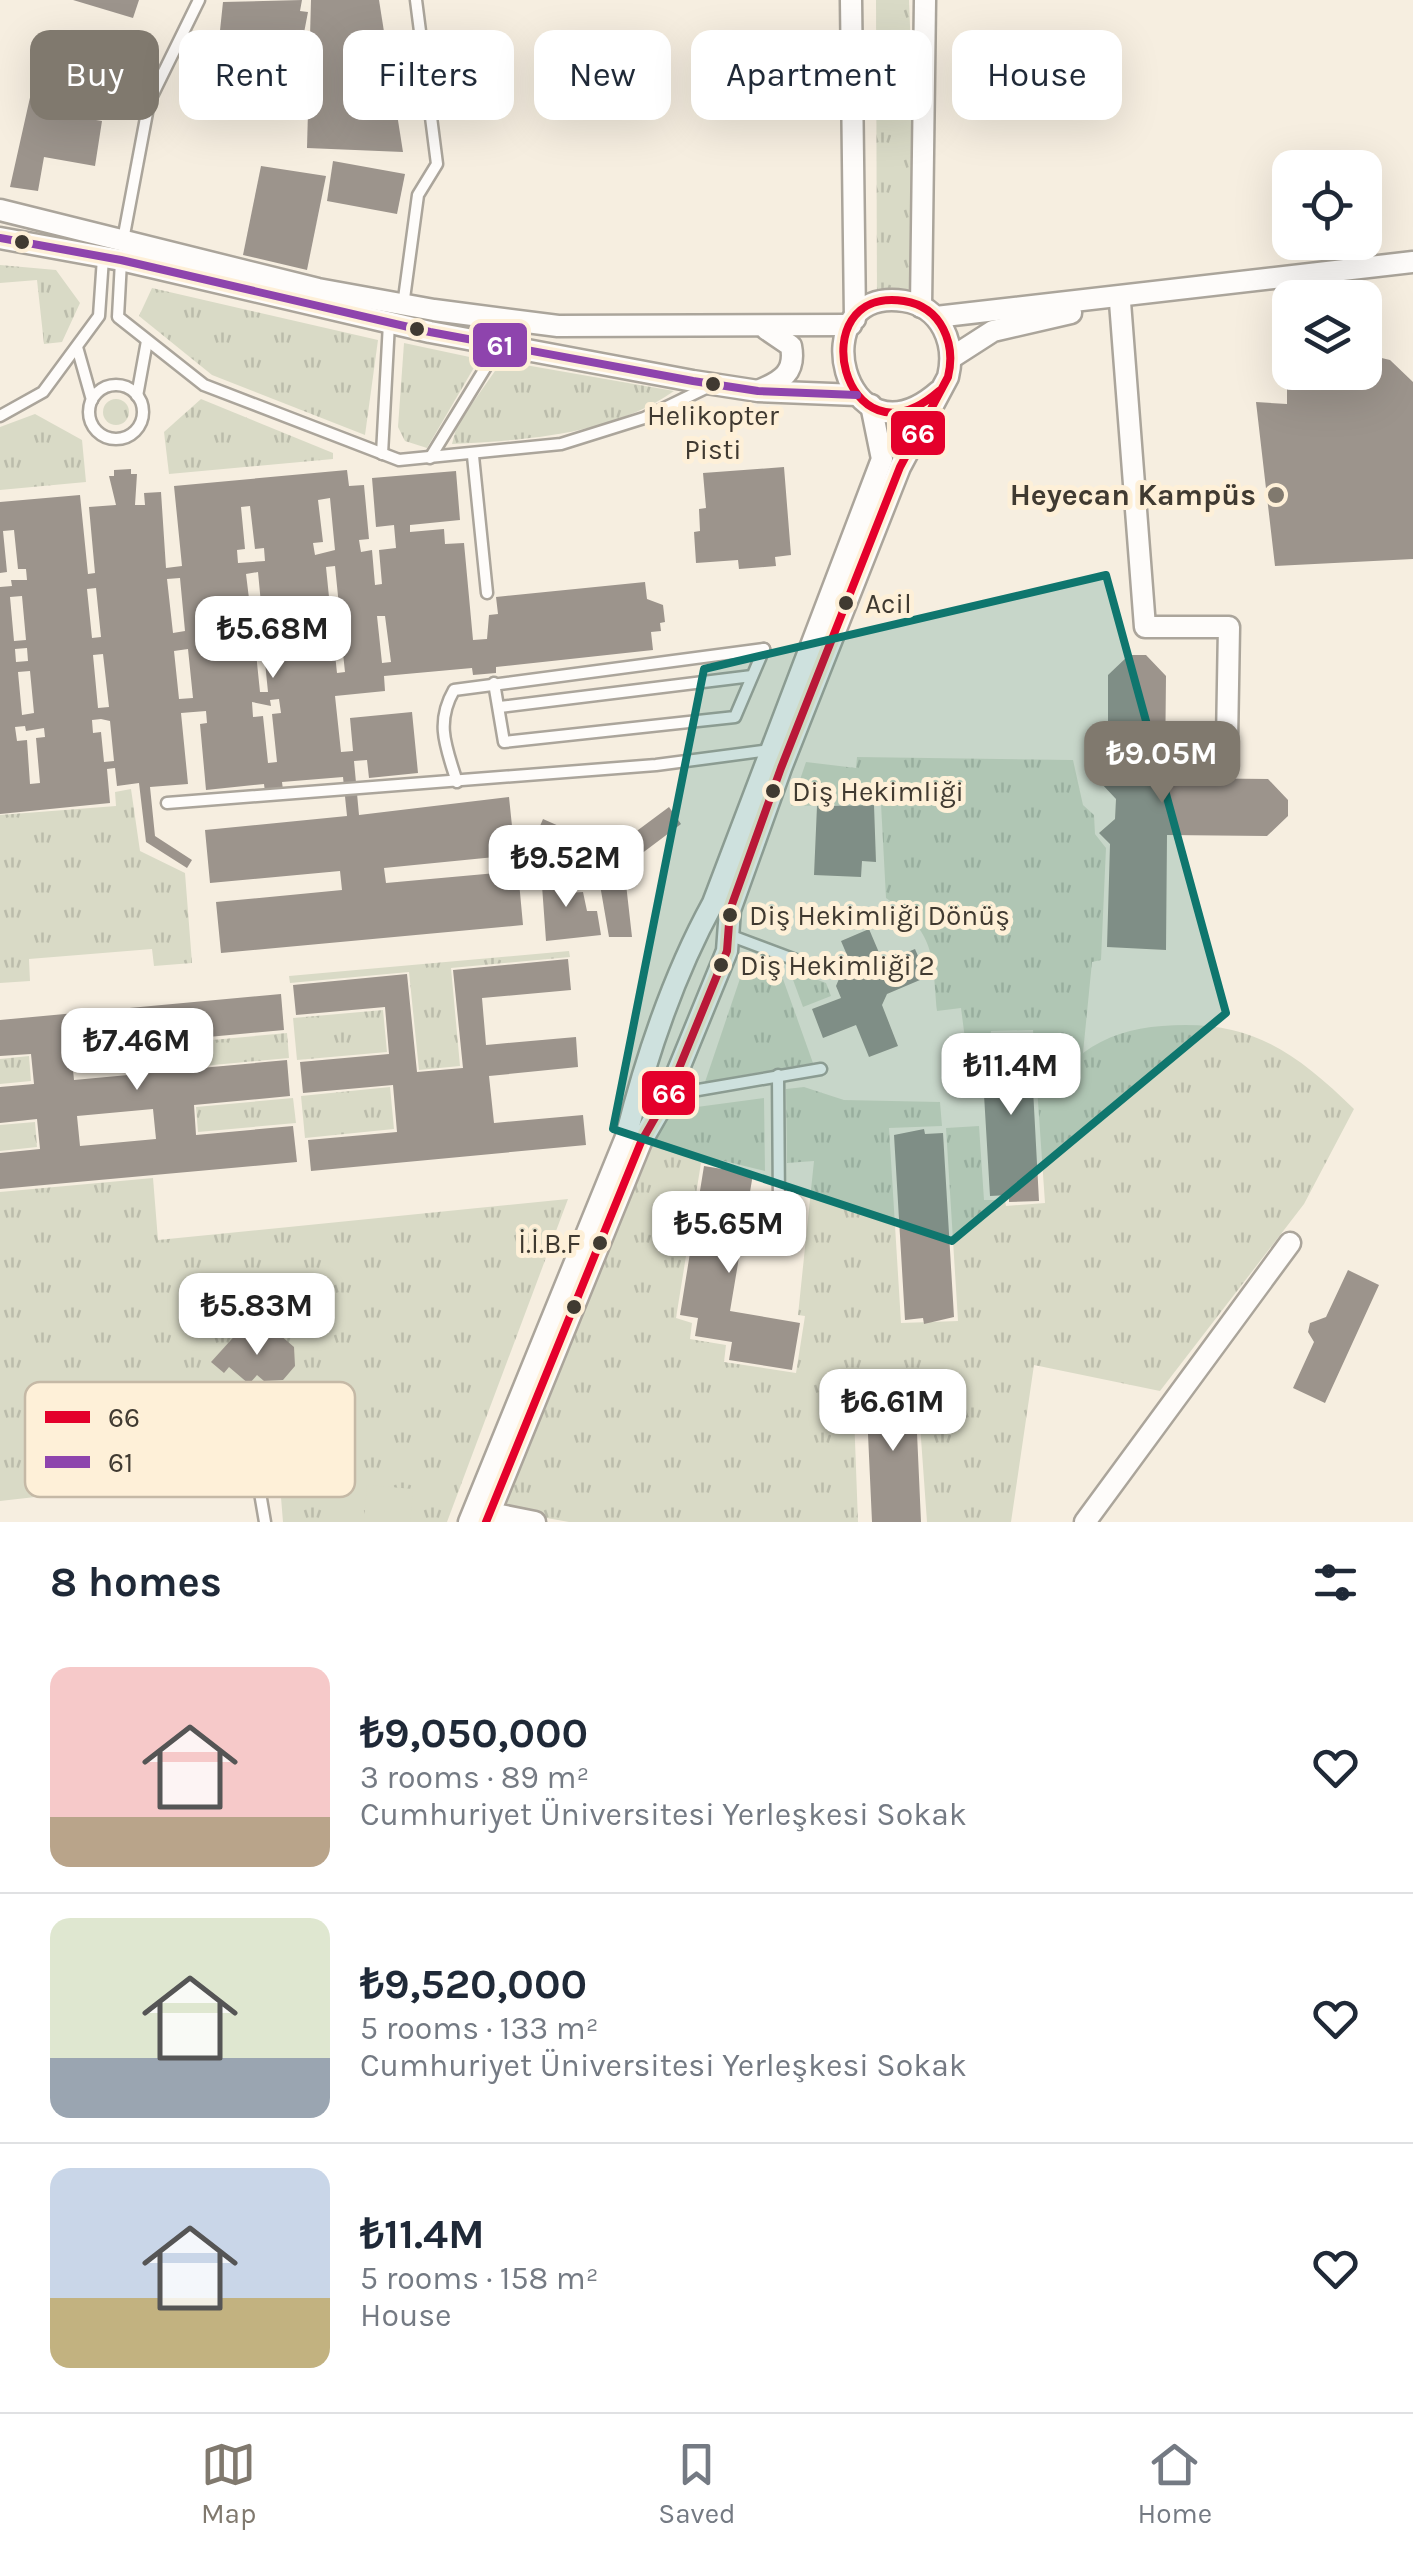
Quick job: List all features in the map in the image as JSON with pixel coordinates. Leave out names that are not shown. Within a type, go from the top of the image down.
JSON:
[{"type":"street","points":[[469,1522],[626,1137],[638,1085],[690,945],[713,903],[882,460],[864,400],[842,366],[841,349],[853,322],[852,0]]},
{"type":"street","points":[[535,1522],[488,1518],[641,1142],[668,1095],[728,951],[730,910],[780,768],[900,467],[940,391],[951,358],[945,330],[928,312],[925,0]]},
{"type":"street","points":[[0,210],[115,253]]},
{"type":"street","points":[[0,238],[115,253],[501,343],[714,384],[864,400],[908,410],[940,391]]},
{"type":"street","points":[[398,318],[558,326],[766,329],[853,322],[886,302],[928,312],[1413,262]]},
{"type":"street","points":[[951,358],[993,331],[1165,289]]},
{"type":"street","points":[[1120,302],[1146,627],[1229,627],[1228,741]]},
{"type":"street","points":[[758,391],[780,382],[793,358],[791,346],[766,329]]},
{"type":"street","points":[[1085,1522],[1290,1243]]},
{"type":"lane","points":[[0,416],[43,392],[99,316],[150,102],[199,0]]},
{"type":"lane","points":[[382,454],[418,195],[437,164],[416,0]]},
{"type":"lane","points":[[115,253],[118,317],[204,385],[398,460],[473,456],[561,444],[644,418],[714,384]]},
{"type":"lane","points":[[76,347],[92,400],[91,422],[101,434],[115,439],[130,436],[140,425],[143,410],[138,396],[148,340]]},
{"type":"lane","points":[[430,458],[501,343]]},
{"type":"lane","points":[[92,400],[103,389],[118,385],[138,396]]},
{"type":"lane","points":[[473,456],[486,592]]},
{"type":"lane","points":[[457,782],[445,746],[442,710],[454,690],[494,683],[764,649],[734,717],[504,742],[494,683]]},
{"type":"lane","points":[[500,707],[752,676]]},
{"type":"lane","points":[[166,803],[457,782],[770,750]]},
{"type":"lane","points":[[729,935],[817,968]]},
{"type":"lane","points":[[668,1095],[821,1069]]},
{"type":"lane","points":[[778,1075],[779,1206]]},
{"type":"lane","points":[[261,1497],[265,1522]]},
{"type":"highlighted area","points":[[1106,575],[1226,1013],[952,1241],[613,1129],[704,669]]},
{"type":"green space","points":[[876,0],[909,0],[910,30],[876,30]]},
{"type":"green space","points":[[876,120],[914,120],[911,300],[877,300]]},
{"type":"green space","points":[[0,265],[56,270],[80,303],[62,342],[44,344],[37,280],[0,283]]},
{"type":"green space","points":[[152,288],[378,340],[365,435],[212,375],[139,316]]},
{"type":"green space","points":[[404,343],[479,359],[427,448],[405,441],[398,427]]},
{"type":"green space","points":[[502,361],[674,391],[649,406],[596,426],[538,437],[452,444],[457,425]]},
{"type":"green space","points":[[116,399],[125,403],[129,412],[125,421],[116,425],[107,421],[103,412],[107,403]]},
{"type":"green space","points":[[201,399],[333,453],[333,459],[169,474],[164,432]]},
{"type":"green space","points":[[35,414],[82,440],[86,482],[0,490],[0,427]]},
{"type":"green space","points":[[857,757],[1073,760],[1083,805],[1094,815],[1095,834],[1106,848],[1101,960],[1092,962],[1083,1053],[1110,1038],[1140,1029],[1193,1025],[1220,1028],[1268,1043],[1289,1055],[1354,1109],[1304,1204],[1160,1391],[1034,1365],[1011,1522],[927,1522],[917,1383],[853,1387],[858,1522],[569,1522],[502,1510],[667,1111],[764,1098],[765,1171],[720,1160],[719,1165],[701,1163],[676,1318],[692,1323],[690,1339],[726,1345],[724,1362],[796,1373],[805,1316],[798,1315],[814,1161],[787,1163],[786,1089],[804,1087],[844,1100],[940,1102],[942,1126],[889,1128],[901,1323],[958,1321],[946,1128],[979,1126],[984,1200],[1005,1200],[1006,1206],[1045,1203],[1033,1030],[991,1031],[990,1037],[965,1039],[961,1008],[937,1011],[932,959],[923,934],[886,898],[881,804],[791,806],[806,762],[856,768]]},
{"type":"green space","points":[[131,789],[140,851],[185,873],[192,963],[154,966],[152,949],[29,959],[30,981],[0,983],[0,815],[116,806],[115,792]]},
{"type":"green space","points":[[569,951],[570,957],[451,968],[460,1066],[419,1070],[409,972],[290,983],[289,976]]},
{"type":"green space","points":[[748,955],[778,965],[813,1063],[705,1082]]},
{"type":"green space","points":[[789,969],[826,983],[831,996],[803,1007]]},
{"type":"green space","points":[[383,1010],[387,1052],[297,1060],[293,1018]]},
{"type":"green space","points":[[287,1033],[289,1058],[192,1067],[190,1042]]},
{"type":"green space","points":[[29,1056],[31,1081],[0,1084],[0,1059]]},
{"type":"green space","points":[[390,1087],[394,1129],[305,1138],[301,1096]]},
{"type":"green space","points":[[293,1098],[296,1123],[198,1132],[196,1107]]},
{"type":"green space","points":[[35,1122],[37,1147],[0,1151],[0,1125]]},
{"type":"green space","points":[[153,1178],[158,1240],[568,1199],[447,1522],[283,1522],[281,1497],[355,1497],[355,1382],[25,1382],[25,1497],[35,1497],[0,1501],[0,1192]]},
{"type":"green space","points":[[367,1485],[413,1489],[410,1522],[364,1522]]},
{"type":"building","points":[[73,0],[139,0],[133,18]]},
{"type":"building","points":[[302,0],[300,11],[308,12],[305,30],[220,30],[223,2]]},
{"type":"building","points":[[311,0],[379,0],[384,30],[343,30],[343,120],[398,120],[403,152],[307,148],[308,120],[323,120],[323,30],[310,30]]},
{"type":"building","points":[[30,97],[30,120],[102,121],[95,166],[44,157],[38,191],[10,187]]},
{"type":"building","points":[[333,161],[405,174],[397,214],[327,201]]},
{"type":"building","points":[[261,166],[326,176],[307,270],[243,255]]},
{"type":"building","points":[[1382,358],[1390,360],[1413,382],[1413,559],[1275,566],[1256,402],[1287,404],[1287,390],[1382,390]]},
{"type":"building","points":[[784,467],[791,555],[775,557],[776,566],[739,569],[738,560],[696,563],[694,532],[700,531],[699,509],[706,508],[703,473]]},
{"type":"building","points":[[131,469],[131,474],[137,474],[135,505],[145,505],[144,493],[161,492],[166,568],[182,566],[174,486],[347,470],[349,486],[364,485],[369,539],[359,540],[361,552],[372,550],[375,585],[382,584],[379,550],[396,548],[394,525],[376,527],[372,478],[456,471],[460,520],[410,525],[410,532],[444,529],[445,544],[464,543],[473,640],[487,639],[489,615],[498,614],[496,597],[645,582],[647,599],[663,605],[665,622],[660,623],[661,631],[651,632],[653,650],[496,667],[496,673],[473,675],[472,668],[384,676],[385,691],[335,696],[341,752],[353,751],[350,718],[412,712],[418,773],[369,778],[367,760],[354,761],[359,815],[509,797],[515,855],[384,868],[386,883],[518,871],[523,925],[221,953],[216,902],[342,890],[340,871],[210,883],[205,830],[347,816],[343,777],[282,782],[283,790],[265,792],[264,784],[206,790],[200,724],[207,723],[206,711],[181,713],[188,784],[150,787],[155,836],[192,860],[187,868],[146,842],[139,783],[117,786],[115,768],[107,769],[110,803],[0,814],[0,587],[12,586],[11,580],[27,580],[26,569],[18,569],[14,530],[3,531],[7,572],[0,573],[0,502],[80,495],[88,574],[95,573],[89,507],[116,505],[109,476],[114,476],[114,470]],"holes":[[[330,498],[335,550],[315,555],[313,543],[323,542],[318,500]],[[250,506],[255,549],[264,548],[265,561],[238,563],[237,550],[245,549],[241,507]],[[335,566],[339,606],[330,607],[326,567]],[[258,572],[262,614],[251,615],[246,574]],[[180,578],[185,631],[173,633],[167,579]],[[96,588],[101,637],[92,638],[87,589]],[[22,596],[26,640],[14,641],[10,597]],[[377,616],[385,616],[391,662],[382,663]],[[262,626],[264,638],[253,639],[252,627]],[[342,644],[345,672],[337,673],[334,645]],[[27,648],[28,661],[16,662],[15,649]],[[188,649],[193,698],[179,699],[174,651]],[[264,652],[268,692],[260,692],[256,653]],[[103,654],[109,707],[98,708],[93,655]],[[30,671],[34,713],[22,715],[18,672]],[[279,699],[281,713],[272,714],[277,762],[268,763],[263,716],[253,717],[252,702],[271,706],[270,700]],[[92,720],[110,721],[114,761],[104,762],[101,732],[93,733]],[[25,726],[26,731],[44,728],[45,737],[36,738],[40,783],[30,784],[27,740],[17,741],[15,727]]]},
{"type":"building","points":[[1129,655],[1146,655],[1166,676],[1165,770],[1173,778],[1268,779],[1288,800],[1288,816],[1267,836],[1167,835],[1166,950],[1107,947],[1110,844],[1099,833],[1115,819],[1116,799],[1100,782],[1108,775],[1108,675]]},
{"type":"building","points":[[874,805],[876,862],[862,861],[861,877],[814,875],[817,806]]},
{"type":"building","points":[[669,807],[681,824],[637,857],[641,859],[633,884],[626,884],[632,937],[609,937],[600,885],[584,868],[586,862],[534,840],[543,819],[595,842],[597,837],[622,835],[626,839]]},
{"type":"building","points":[[563,868],[567,893],[583,892],[587,911],[597,911],[601,935],[546,941],[541,872]]},
{"type":"building","points":[[869,929],[883,962],[915,949],[927,977],[887,994],[882,1005],[898,1046],[869,1057],[856,1025],[823,1038],[812,1009],[841,998],[836,986],[841,974],[853,969],[841,941]]},
{"type":"building","points":[[568,959],[571,990],[482,998],[486,1045],[576,1037],[578,1067],[489,1076],[494,1123],[583,1115],[586,1145],[311,1171],[308,1140],[397,1132],[393,1085],[303,1093],[300,1062],[389,1054],[385,1007],[296,1015],[293,985],[407,974],[417,1072],[463,1068],[453,970]]},
{"type":"building","points":[[281,994],[284,1030],[187,1039],[190,1069],[287,1060],[290,1096],[194,1105],[196,1135],[293,1126],[297,1162],[0,1189],[0,1153],[40,1149],[37,1119],[0,1123],[0,1087],[34,1084],[31,1054],[0,1056],[0,1020]],"holes":[[[147,1043],[150,1073],[74,1080],[71,1050]],[[153,1109],[156,1139],[80,1146],[77,1116]]]},
{"type":"building","points":[[1030,1033],[1039,1201],[1009,1202],[1009,1195],[990,1196],[981,1044],[1000,1043],[1000,1035]]},
{"type":"building","points":[[924,1129],[925,1134],[943,1133],[954,1317],[924,1324],[923,1318],[905,1320],[894,1135]]},
{"type":"building","points":[[722,1164],[753,1174],[730,1311],[800,1323],[792,1370],[729,1360],[732,1342],[695,1336],[698,1318],[680,1315],[704,1166],[722,1169]]},
{"type":"building","points":[[1348,1270],[1379,1285],[1325,1403],[1293,1388],[1314,1342],[1308,1332],[1310,1323],[1326,1317]]},
{"type":"building","points":[[240,1330],[255,1343],[261,1336],[280,1335],[294,1347],[295,1366],[283,1380],[264,1381],[257,1375],[247,1382],[229,1367],[224,1373],[211,1362]]},
{"type":"building","points":[[897,1383],[897,1388],[915,1388],[921,1522],[872,1522],[866,1390]]},
{"type":"transit line","name":"61","points":[[0,238],[121,260],[430,332],[693,381],[758,391],[857,395]]},
{"type":"transit line","name":"66","points":[[486,1522],[641,1142],[668,1095],[727,951],[730,910],[781,768],[900,467],[948,377],[948,340],[928,311],[904,301],[871,304],[852,320],[844,345],[846,372],[858,395],[878,410],[906,411],[939,391]]},
{"type":"place","name":"Helikopter Pisti","points":[[713,384]]},
{"type":"place","name":"Heyecan Kampüs","points":[[1276,495]]},
{"type":"place","name":"Acil","points":[[846,603]]},
{"type":"place","name":"Diş Hekimliği","points":[[773,791]]},
{"type":"place","name":"Diş Hekimliği Dönüş","points":[[730,915]]},
{"type":"place","name":"Diş Hekimliği 2","points":[[721,965]]},
{"type":"place","name":"İ.İ.B.F","points":[[600,1243]]}]
